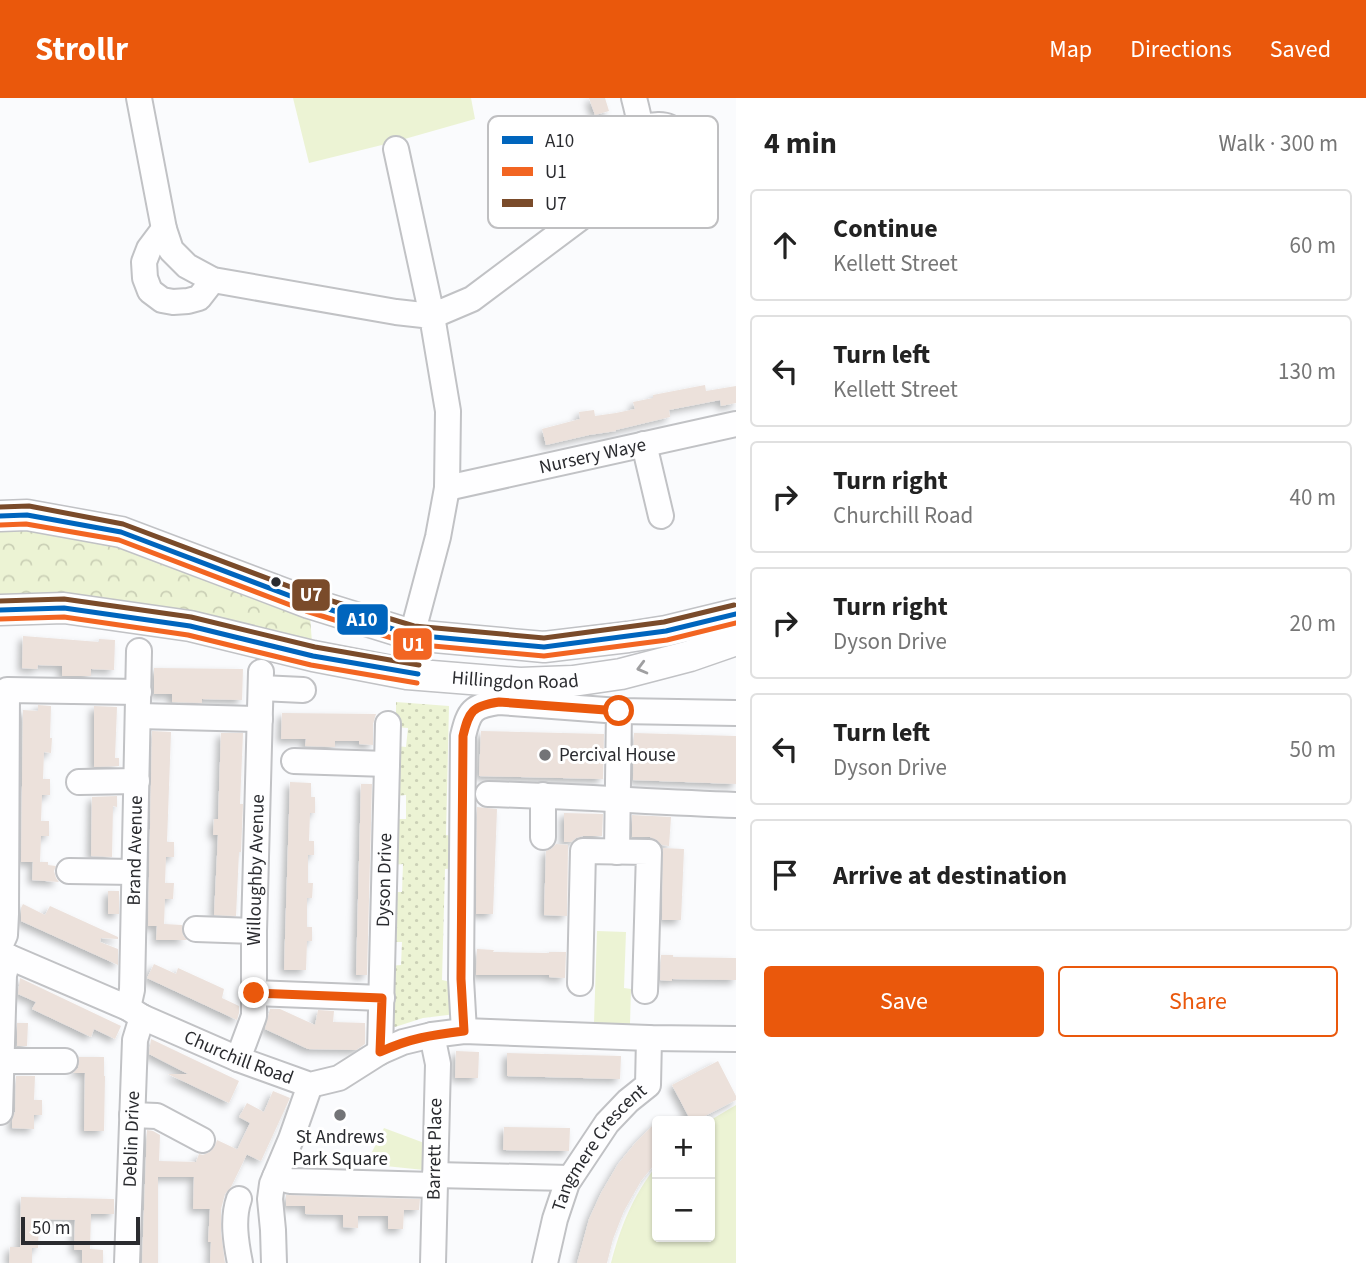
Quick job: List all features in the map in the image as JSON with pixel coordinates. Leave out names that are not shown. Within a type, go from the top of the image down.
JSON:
[{"type":"main road","name":"Hillingdon Road","points":[[0,516],[27,515],[121,532],[309,603],[412,635],[544,647],[666,631],[736,614]]},
{"type":"main road","name":"Hillingdon Road","points":[[0,610],[64,608],[190,626],[313,656],[407,674],[520,683],[573,681],[621,674],[690,656],[736,640]]},
{"type":"street","points":[[139,98],[164,229],[171,250],[187,266],[213,280],[432,316],[472,299],[566,228]]},
{"type":"street","points":[[634,98],[639,116]]},
{"type":"street","points":[[396,149],[432,316],[448,411],[447,488],[438,537],[412,635]]},
{"type":"street","points":[[164,229],[149,249],[144,262],[145,278],[150,291],[162,300],[188,301],[199,298],[213,280]]},
{"type":"street","name":"Nursery Waye","points":[[447,488],[736,424]]},
{"type":"street","points":[[644,444],[661,516]]},
{"type":"street","name":"Brand Avenue","points":[[135,1013],[132,990],[139,651]]},
{"type":"street","name":"Willoughby Avenue","points":[[238,1059],[254,1016],[261,680],[303,690]]},
{"type":"street","points":[[0,1112],[5,935],[3,719],[7,690],[260,719]]},
{"type":"street","points":[[464,1031],[461,979],[463,736],[468,714],[481,705],[499,702],[619,711],[736,712]]},
{"type":"street","points":[[617,852],[619,711]]},
{"type":"street","name":"Dyson Drive","points":[[380,1052],[388,724]]},
{"type":"street","points":[[294,761],[387,764]]},
{"type":"street","points":[[79,782],[137,781]]},
{"type":"street","points":[[488,794],[736,805]]},
{"type":"street","points":[[543,837],[544,795]]},
{"type":"street","points":[[580,983],[583,851],[649,852],[645,991]]},
{"type":"street","points":[[69,871],[134,872]]},
{"type":"street","points":[[196,929],[254,931]]},
{"type":"street","name":"Churchill Road","points":[[3,952],[238,1059],[310,1085],[339,1078],[380,1052],[403,1042],[464,1031],[736,1039]]},
{"type":"street","points":[[254,993],[382,998]]},
{"type":"street","name":"Deblin Drive","points":[[127,1263],[135,1013]]},
{"type":"street","name":"Barrett Place","points":[[432,1035],[438,1064],[433,1263]]},
{"type":"street","name":"Tangmere Crescent","points":[[545,1263],[555,1219],[570,1178],[607,1123],[648,1085],[649,1038]]},
{"type":"street","points":[[1,1061],[65,1061]]},
{"type":"street","points":[[274,1263],[270,1199],[275,1177],[310,1085]]},
{"type":"street","points":[[132,1115],[157,1116],[202,1140]]},
{"type":"street","points":[[275,1177],[290,1181],[570,1178]]},
{"type":"street","points":[[239,1199],[236,1208],[236,1234],[240,1263]]},
{"type":"green space","points":[[293,98],[471,98],[475,119],[309,163]]},
{"type":"green space","points":[[27,515],[309,603],[313,656],[0,610],[0,516]]},
{"type":"green space","points":[[396,702],[449,706],[446,835],[458,837],[457,868],[445,869],[442,980],[455,983],[456,1014],[423,1018],[395,1027],[390,1025],[388,966],[401,965],[402,942],[390,942],[391,892],[402,892],[403,864],[393,865],[393,819],[406,819],[406,795],[395,796],[396,746],[406,747],[408,728],[396,727]]},
{"type":"green space","points":[[597,931],[626,932],[624,988],[631,989],[630,1024],[594,1023]]},
{"type":"green space","points":[[736,1105],[736,1263],[611,1263],[629,1211],[652,1172],[652,1242],[715,1242],[715,1117]]},
{"type":"green space","points":[[384,1128],[427,1144],[424,1170],[366,1164]]},
{"type":"building","points":[[589,98],[605,98],[609,111],[595,115]]},
{"type":"building","points":[[705,385],[706,391],[736,386],[736,403],[721,406],[720,400],[669,410],[670,417],[546,445],[542,429],[580,419],[579,412],[594,410],[595,416],[635,409],[633,402],[653,398],[653,395]]},
{"type":"building","points":[[23,636],[99,642],[99,639],[115,640],[114,670],[91,669],[91,676],[62,676],[62,666],[38,665],[37,669],[22,668]]},
{"type":"building","points":[[154,668],[243,669],[242,700],[202,699],[202,703],[172,702],[172,694],[154,694]]},
{"type":"building","points":[[38,705],[51,706],[52,738],[51,753],[44,752],[43,779],[50,779],[50,795],[42,795],[41,821],[49,821],[49,836],[41,836],[40,862],[56,866],[54,871],[59,882],[32,880],[33,862],[21,862],[23,710],[38,711]]},
{"type":"building","points":[[94,706],[117,707],[115,758],[119,758],[119,766],[94,767]]},
{"type":"building","points":[[282,713],[376,714],[373,745],[359,744],[359,741],[335,741],[335,747],[305,746],[306,739],[281,739]]},
{"type":"building","points":[[152,731],[171,732],[167,842],[174,842],[174,857],[166,857],[165,883],[174,883],[173,899],[165,899],[164,924],[182,925],[183,935],[187,940],[156,940],[157,926],[148,926]]},
{"type":"building","name":"Percival House","points":[[481,731],[604,734],[603,779],[479,776]]},
{"type":"building","points":[[221,733],[243,733],[240,804],[243,804],[236,916],[214,915],[218,835],[213,835],[214,819],[218,819]]},
{"type":"building","points":[[634,733],[736,736],[736,784],[633,780]]},
{"type":"building","points":[[290,782],[311,783],[311,797],[315,797],[315,813],[310,813],[309,841],[314,841],[314,855],[308,855],[308,883],[313,883],[312,898],[307,898],[307,927],[312,927],[312,941],[307,941],[306,970],[284,970]]},
{"type":"building","points":[[361,784],[372,784],[367,975],[356,975]]},
{"type":"building","points":[[117,796],[117,807],[113,806],[112,857],[91,856],[92,797]]},
{"type":"building","points":[[477,807],[497,809],[493,914],[476,914]]},
{"type":"building","points":[[564,813],[603,814],[602,836],[583,836],[571,842],[564,842]]},
{"type":"building","points":[[632,815],[671,817],[669,846],[650,837],[632,837]]},
{"type":"building","points":[[556,844],[568,845],[567,916],[544,915],[546,851]]},
{"type":"building","points":[[663,848],[684,849],[681,920],[662,920]]},
{"type":"building","points":[[108,891],[119,891],[119,914],[108,914]]},
{"type":"building","points":[[23,904],[45,915],[50,906],[118,937],[101,938],[100,942],[118,949],[118,965],[21,921]]},
{"type":"building","points":[[477,949],[494,950],[493,952],[566,952],[565,978],[549,975],[476,975]]},
{"type":"building","points":[[661,955],[736,958],[736,980],[660,980]]},
{"type":"building","points":[[154,964],[176,974],[178,968],[224,989],[222,998],[239,1006],[237,1020],[147,978]]},
{"type":"building","points":[[20,978],[121,1026],[115,1039],[94,1029],[91,1037],[32,1009],[36,1002],[18,994]]},
{"type":"building","points":[[270,1009],[280,1009],[315,1025],[318,1010],[334,1011],[333,1022],[365,1023],[365,1044],[356,1050],[308,1049],[265,1029]]},
{"type":"building","points":[[17,1023],[28,1023],[27,1046],[17,1046]]},
{"type":"building","points":[[151,1039],[239,1081],[229,1103],[168,1074],[188,1074],[149,1054]]},
{"type":"building","points":[[456,1051],[479,1052],[478,1078],[455,1078]]},
{"type":"building","points":[[507,1053],[621,1056],[620,1079],[507,1076]]},
{"type":"building","points":[[79,1057],[104,1057],[104,1131],[84,1131],[85,1073],[73,1073],[78,1068]]},
{"type":"building","points":[[718,1061],[736,1100],[705,1116],[688,1116],[672,1085]]},
{"type":"building","points":[[16,1076],[35,1076],[34,1100],[42,1100],[42,1115],[34,1115],[34,1129],[12,1128]]},
{"type":"building","points":[[273,1091],[290,1098],[261,1161],[237,1150],[250,1123],[239,1117],[247,1103],[264,1112]]},
{"type":"building","points":[[652,1126],[652,1167],[624,1211],[607,1263],[577,1263],[589,1219],[601,1193],[618,1164]]},
{"type":"building","points":[[504,1127],[570,1128],[569,1151],[503,1150]]},
{"type":"building","points":[[147,1130],[160,1135],[159,1161],[196,1162],[199,1154],[210,1152],[217,1140],[247,1154],[225,1194],[221,1209],[225,1263],[210,1263],[210,1209],[193,1209],[194,1177],[158,1177],[158,1263],[142,1263]]},
{"type":"building","points":[[286,1195],[420,1199],[419,1210],[404,1210],[403,1229],[388,1229],[388,1216],[358,1216],[358,1228],[343,1227],[343,1215],[305,1214],[305,1206],[286,1206]]},
{"type":"building","points":[[21,1197],[114,1199],[114,1214],[91,1214],[90,1249],[103,1250],[103,1263],[82,1263],[82,1250],[74,1250],[75,1220],[39,1219],[38,1248],[32,1248],[32,1263],[9,1263],[10,1247],[20,1247]]},
{"type":"transit line","name":"U7","points":[[0,507],[29,506],[123,524],[312,595],[414,626],[544,638],[664,622],[734,605]]},
{"type":"transit line","name":"A10","points":[[0,516],[27,515],[121,532],[309,603],[412,635],[544,647],[666,631],[736,614]]},
{"type":"transit line","name":"U1","points":[[0,525],[26,524],[119,540],[306,611],[411,644],[544,656],[667,640],[736,623]]},
{"type":"transit line","name":"U7","points":[[0,601],[64,599],[191,617],[315,647],[419,665]]},
{"type":"transit line","name":"A10","points":[[0,610],[64,608],[190,626],[313,656],[418,674]]},
{"type":"transit line","name":"U1","points":[[0,619],[64,617],[188,635],[311,665],[417,683]]},
{"type":"place","name":"Percival House","points":[[545,755]]},
{"type":"place","name":"St Andrews Park Square","points":[[340,1115]]},
{"type":"route","points":[[254,993],[382,998],[380,1052],[418,1038],[464,1031],[461,979],[463,736],[468,714],[481,705],[499,702],[619,711]]}]
